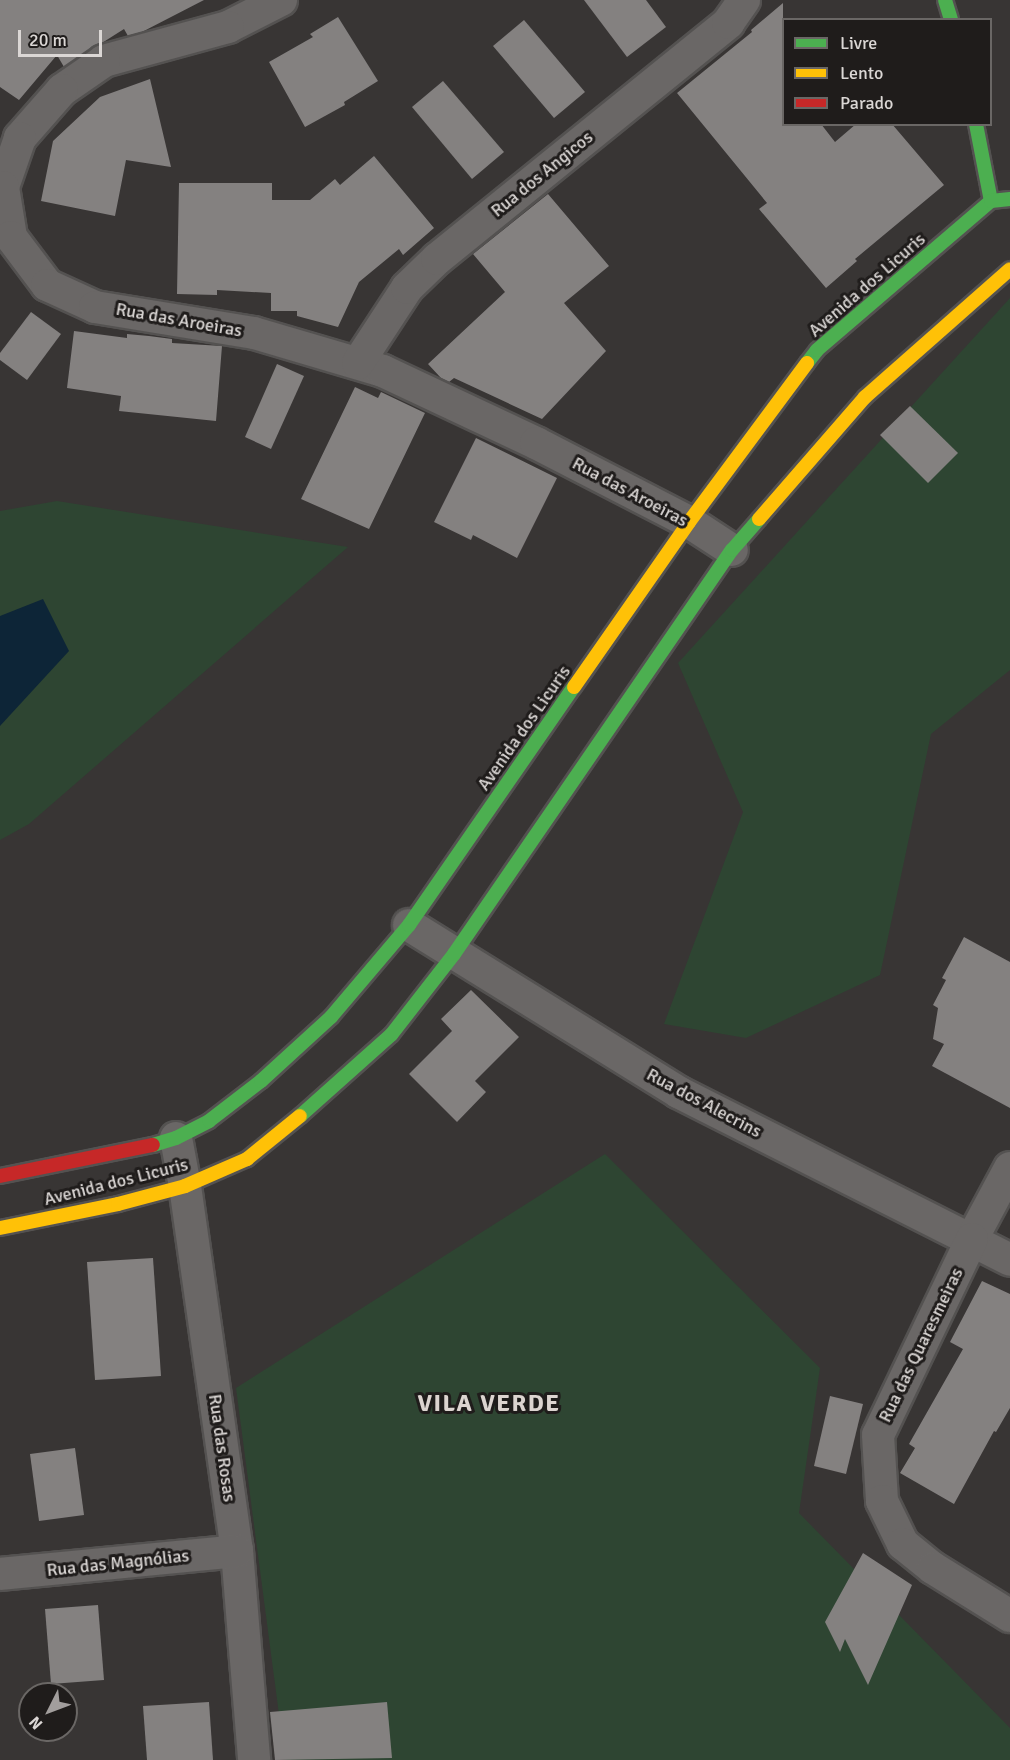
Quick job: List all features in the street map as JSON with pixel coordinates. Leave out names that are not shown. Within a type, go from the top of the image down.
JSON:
[{"type":"street","name":"Rua das Aroeiras","points":[[281,0],[228,27],[104,61],[62,90],[20,138],[3,187],[11,237],[47,285],[95,307],[254,333],[383,371],[536,443],[689,522],[732,550]]},
{"type":"street","name":"Rua dos Angicos","points":[[358,363],[407,288],[437,259],[728,23],[744,0]]},
{"type":"street","points":[[945,0],[950,18]]},
{"type":"street","points":[[976,126],[991,201],[1010,199]]},
{"type":"street","name":"Avenida dos Licuris","points":[[0,1176],[136,1151],[176,1137],[209,1121],[261,1081],[314,1033],[339,1008],[409,925],[689,522],[817,350],[991,201]]},
{"type":"street","name":"Avenida dos Licuris","points":[[0,1228],[118,1204],[185,1186],[247,1159],[321,1100],[391,1035],[454,954],[732,550],[865,397],[1010,269]]},
{"type":"street","name":"Rua dos Alecrins","points":[[409,925],[558,1015],[678,1092],[1010,1260]]},
{"type":"street","name":"Rua das Rosas","points":[[176,1137],[237,1551],[254,1760]]},
{"type":"street","name":"Rua das Quaresmeiras","points":[[1010,1168],[972,1239],[878,1435],[882,1501],[903,1544],[933,1568],[1010,1616]]},
{"type":"street","name":"Rua das Magnólias","points":[[0,1574],[237,1551]]},
{"type":"green space","points":[[1010,298],[1010,670],[931,734],[880,975],[746,1038],[664,1024],[743,812],[678,663]]},
{"type":"green space","points":[[57,501],[348,547],[29,824],[0,840],[0,511]]},
{"type":"green space","points":[[605,1154],[820,1368],[799,1513],[1010,1728],[1010,1760],[285,1760],[236,1388]]},
{"type":"water","points":[[43,599],[69,651],[0,726],[0,616]]},
{"type":"building","points":[[0,0],[204,0],[140,33],[128,36],[124,29],[64,67],[57,55],[19,100],[0,87]]},
{"type":"building","points":[[584,0],[646,0],[666,27],[627,57]]},
{"type":"building","points":[[783,3],[782,126],[823,126],[835,142],[854,126],[894,126],[944,185],[855,259],[857,261],[826,288],[759,209],[767,203],[677,93],[752,32],[751,30]]},
{"type":"building","points":[[338,17],[378,81],[344,102],[345,105],[305,127],[269,62],[313,37],[310,34]]},
{"type":"building","points":[[524,20],[585,92],[554,118],[493,46]]},
{"type":"building","points":[[150,79],[171,167],[126,160],[115,216],[41,201],[53,141],[100,97]]},
{"type":"building","points":[[443,81],[504,152],[472,179],[412,107]]},
{"type":"building","points":[[374,156],[434,228],[403,255],[399,249],[359,282],[338,327],[297,316],[297,311],[271,311],[271,293],[217,290],[217,295],[177,294],[179,183],[272,183],[272,200],[310,200],[335,179],[340,185]]},
{"type":"building","points":[[548,194],[609,266],[564,303],[606,351],[542,419],[454,378],[449,382],[441,378],[428,364],[505,292],[473,254]]},
{"type":"building","points":[[31,312],[61,334],[27,380],[0,360],[0,353]]},
{"type":"building","points":[[74,331],[127,338],[127,334],[149,336],[172,339],[172,343],[222,346],[216,421],[119,411],[121,396],[67,388]]},
{"type":"building","points":[[277,364],[304,376],[271,449],[245,437]]},
{"type":"building","points":[[355,387],[378,398],[381,392],[425,413],[369,529],[301,499]]},
{"type":"building","points":[[910,406],[958,453],[928,483],[880,435]]},
{"type":"building","points":[[476,438],[557,478],[517,558],[473,535],[471,540],[434,522]]},
{"type":"building","points":[[964,937],[1010,962],[1010,1108],[932,1066],[944,1044],[933,1039],[938,1008],[933,1005],[946,980],[942,978]]},
{"type":"building","points":[[471,990],[519,1037],[475,1081],[486,1092],[457,1122],[409,1074],[452,1031],[441,1019]]},
{"type":"building","points":[[153,1258],[161,1376],[95,1380],[87,1262]]},
{"type":"building","points":[[982,1281],[1010,1294],[1010,1408],[996,1432],[994,1431],[954,1504],[900,1473],[915,1448],[909,1444],[963,1349],[950,1342]]},
{"type":"building","points":[[830,1396],[863,1404],[846,1474],[814,1466]]},
{"type":"building","points":[[75,1448],[84,1515],[39,1521],[30,1454]]},
{"type":"building","points":[[863,1553],[912,1585],[868,1685],[845,1639],[840,1652],[825,1622]]},
{"type":"building","points":[[98,1605],[104,1680],[51,1682],[45,1609]]},
{"type":"building","points":[[209,1702],[213,1760],[147,1760],[143,1706]]},
{"type":"building","points":[[387,1702],[392,1758],[275,1760],[270,1712]]},
{"type":"traffic: fast","points":[[945,0],[950,18]]},
{"type":"traffic: fast","points":[[976,126],[991,201]]},
{"type":"traffic: fast","points":[[807,363],[817,350],[991,201],[1010,199]]},
{"type":"traffic: fast","points":[[300,1116],[391,1035],[454,954],[732,550],[759,519]]},
{"type":"traffic: fast","points":[[153,1145],[176,1138],[209,1121],[261,1081],[331,1017],[409,925],[574,687]]},
{"type":"traffic: slow","points":[[759,519],[865,397],[1010,269]]},
{"type":"traffic: slow","points":[[574,687],[689,522],[807,363]]},
{"type":"traffic: slow","points":[[0,1228],[118,1204],[185,1186],[247,1159],[300,1116]]},
{"type":"traffic: jam","points":[[0,1176],[153,1145]]},
{"type":"district","name":"VILA VERDE","points":[[489,1404]]}]
